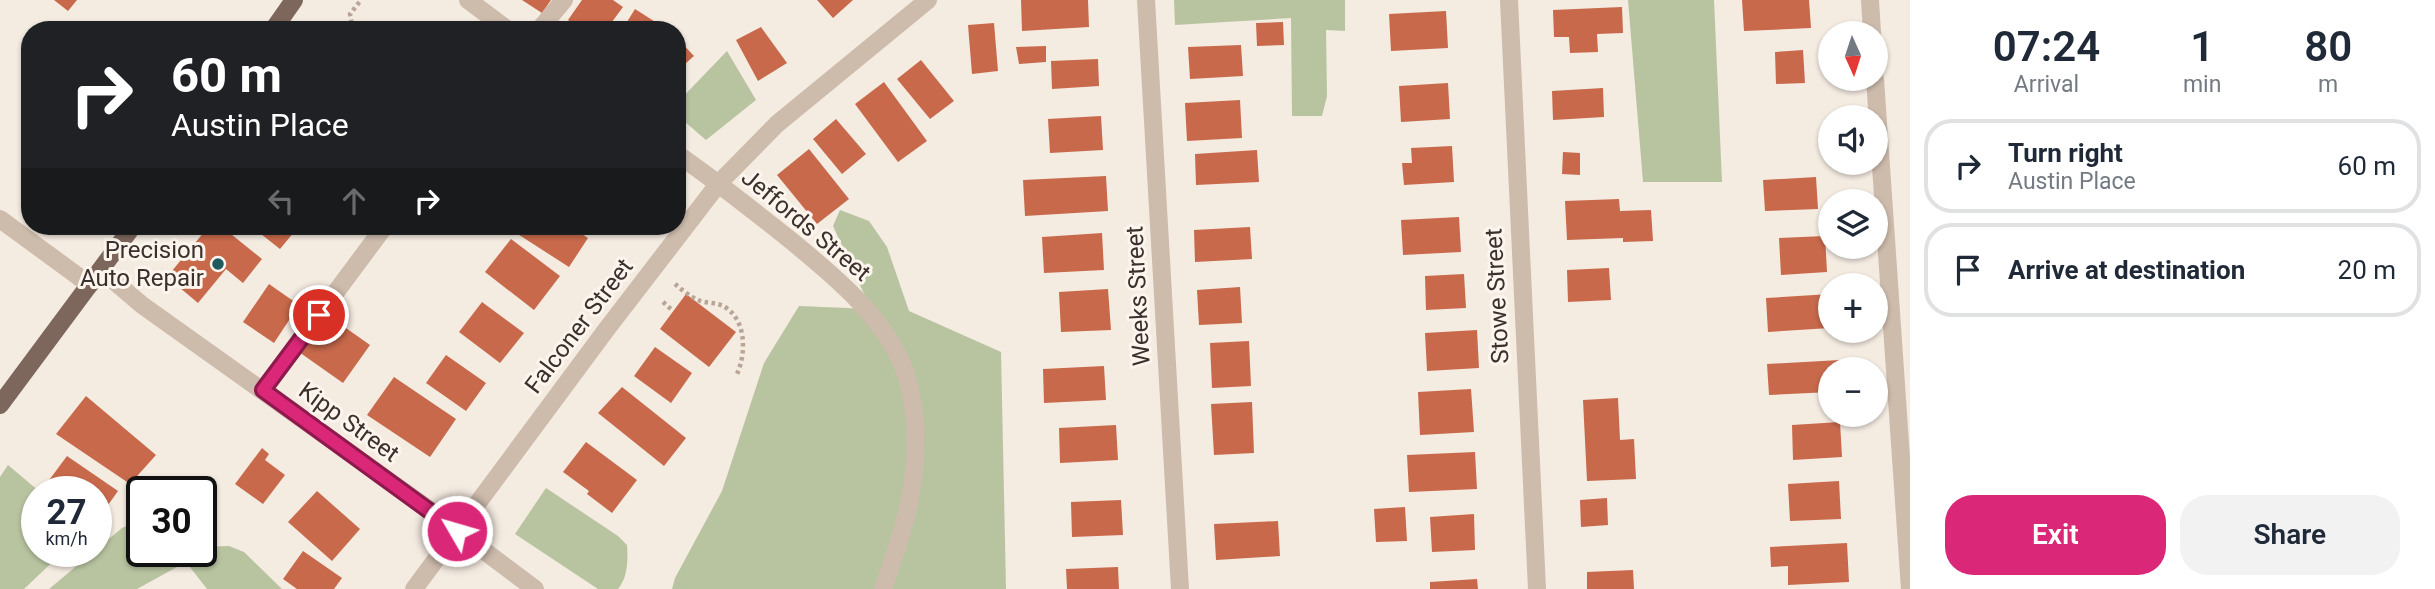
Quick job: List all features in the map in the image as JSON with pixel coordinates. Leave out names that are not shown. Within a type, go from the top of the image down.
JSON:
[{"type":"main road","points":[[279,21],[294,0]]},
{"type":"main road","points":[[0,405],[127,235]]},
{"type":"street","points":[[468,0],[496,21]]},
{"type":"street","points":[[546,21],[564,0]]},
{"type":"street","name":"Falconer Street","points":[[686,226],[719,183],[777,124],[928,0]]},
{"type":"street","name":"Weeks Street","points":[[1146,0],[1180,589]]},
{"type":"street","name":"Stowe Street","points":[[1509,0],[1537,589]]},
{"type":"street","points":[[1870,0],[1871,21]]},
{"type":"street","points":[[1876,91],[1910,589]]},
{"type":"street","name":"Jeffords Street","points":[[686,160],[719,183],[832,274],[855,297],[893,344],[901,359],[912,397],[915,447],[909,507],[883,589]]},
{"type":"street","points":[[0,219],[21,234]]},
{"type":"street","points":[[22,235],[90,285]]},
{"type":"street","points":[[263,390],[378,235]]},
{"type":"street","name":"Falconer Street","points":[[414,589],[679,235]]},
{"type":"street","name":"Kipp Street","points":[[101,271],[142,305],[536,589]]},
{"type":"path","points":[[351,21],[350,14],[361,0]]},
{"type":"path","points":[[675,284],[698,300],[723,306],[737,321],[744,341],[742,364],[737,374]]},
{"type":"path","points":[[663,302],[673,311]]},
{"type":"green space","points":[[1174,0],[1345,0],[1345,31],[1326,30],[1327,96],[1322,116],[1292,116],[1291,18],[1175,25]]},
{"type":"green space","points":[[1628,0],[1714,0],[1722,182],[1643,182]]},
{"type":"green space","points":[[727,51],[756,100],[706,140],[686,123],[686,94]]},
{"type":"green space","points":[[840,210],[869,221],[887,247],[909,311],[1001,352],[1006,589],[672,589],[675,578],[722,491],[764,363],[799,306],[871,309],[833,226]]},
{"type":"green space","points":[[8,465],[21,476],[21,567],[47,567],[24,589],[0,589],[0,477]]},
{"type":"green space","points":[[546,488],[618,536],[627,545],[626,574],[618,589],[598,589],[515,534]]},
{"type":"green space","points":[[126,526],[126,567],[177,567],[137,589],[49,589],[75,567],[112,567],[112,536]]},
{"type":"green space","points":[[217,546],[229,546],[244,552],[282,589],[207,589],[190,567],[217,567]]},
{"type":"building","points":[[54,0],[77,0],[68,11]]},
{"type":"building","points":[[522,0],[551,0],[542,13]]},
{"type":"building","points":[[582,0],[613,0],[623,7],[613,21],[568,20]]},
{"type":"building","points":[[817,0],[853,0],[833,18]]},
{"type":"building","points":[[1021,0],[1088,0],[1089,27],[1022,31]]},
{"type":"building","points":[[1742,0],[1809,0],[1811,28],[1744,31]]},
{"type":"building","points":[[1622,7],[1623,33],[1597,34],[1598,52],[1570,53],[1569,37],[1554,37],[1553,10]]},
{"type":"building","points":[[635,9],[654,21],[628,21]]},
{"type":"building","points":[[1446,11],[1448,48],[1391,51],[1389,14]]},
{"type":"building","points":[[1283,22],[1284,45],[1257,46],[1256,23]]},
{"type":"building","points":[[994,23],[998,71],[972,74],[968,25]]},
{"type":"building","points":[[761,27],[787,63],[758,81],[736,40]]},
{"type":"building","points":[[1241,45],[1243,76],[1190,79],[1188,47]]},
{"type":"building","points":[[1046,46],[1046,62],[1019,64],[1016,47]]},
{"type":"building","points":[[686,48],[694,56],[686,63]]},
{"type":"building","points":[[1803,50],[1805,83],[1776,84],[1775,52]]},
{"type":"building","points":[[1098,59],[1099,86],[1052,89],[1051,61]]},
{"type":"building","points":[[921,60],[954,101],[930,119],[897,79]]},
{"type":"building","points":[[884,82],[927,141],[898,162],[855,104]]},
{"type":"building","points":[[1448,83],[1450,119],[1401,122],[1399,86]]},
{"type":"building","points":[[1603,88],[1604,117],[1553,120],[1552,91]]},
{"type":"building","points":[[1240,100],[1242,138],[1187,141],[1185,103]]},
{"type":"building","points":[[1101,116],[1103,150],[1050,153],[1048,119]]},
{"type":"building","points":[[836,119],[866,154],[842,174],[813,139]]},
{"type":"building","points":[[1452,146],[1454,182],[1404,185],[1402,163],[1412,163],[1411,148]]},
{"type":"building","points":[[809,149],[849,199],[817,224],[777,175]]},
{"type":"building","points":[[1257,150],[1259,182],[1196,185],[1195,154]]},
{"type":"building","points":[[1563,152],[1580,153],[1580,175],[1562,174]]},
{"type":"building","points":[[1106,176],[1108,211],[1025,216],[1023,180]]},
{"type":"building","points":[[1816,177],[1818,209],[1765,211],[1763,180]]},
{"type":"building","points":[[1619,199],[1620,211],[1651,210],[1653,241],[1623,242],[1623,238],[1567,240],[1565,201]]},
{"type":"building","points":[[1459,217],[1461,252],[1403,255],[1401,220]]},
{"type":"building","points":[[1250,227],[1252,259],[1195,262],[1194,230]]},
{"type":"building","points":[[1102,233],[1104,270],[1044,273],[1042,237]]},
{"type":"building","name":"Precision Auto Repair","points":[[202,235],[232,235],[262,259],[243,283],[226,269],[198,303],[167,277]]},
{"type":"building","points":[[262,235],[292,235],[280,249]]},
{"type":"building","points":[[519,235],[584,235],[588,238],[569,267]]},
{"type":"building","points":[[1818,236],[1818,259],[1826,259],[1827,272],[1781,275],[1779,238]]},
{"type":"building","points":[[511,239],[560,276],[534,310],[485,272]]},
{"type":"building","points":[[1609,268],[1611,300],[1568,302],[1567,270]]},
{"type":"building","points":[[1464,274],[1466,308],[1426,310],[1425,276]]},
{"type":"building","points":[[269,284],[299,305],[274,343],[243,322]]},
{"type":"building","points":[[1240,287],[1242,323],[1199,325],[1197,290]]},
{"type":"building","points":[[1108,289],[1111,330],[1061,332],[1059,292]]},
{"type":"building","points":[[686,294],[736,332],[709,367],[660,329]]},
{"type":"building","points":[[1818,295],[1818,329],[1768,332],[1766,298]]},
{"type":"building","points":[[482,302],[524,333],[500,363],[459,332]]},
{"type":"building","points":[[326,314],[370,345],[343,383],[299,352]]},
{"type":"building","points":[[1477,330],[1479,368],[1427,371],[1425,333]]},
{"type":"building","points":[[1249,341],[1251,386],[1212,388],[1210,343]]},
{"type":"building","points":[[655,347],[692,373],[671,403],[634,376]]},
{"type":"building","points":[[446,355],[486,383],[466,411],[426,383]]},
{"type":"building","points":[[1818,361],[1818,393],[1769,395],[1767,364]]},
{"type":"building","points":[[1104,366],[1106,400],[1044,403],[1043,369]]},
{"type":"building","points":[[394,377],[456,419],[430,457],[367,415]]},
{"type":"building","points":[[622,387],[686,438],[664,466],[598,413]]},
{"type":"building","points":[[1471,389],[1474,432],[1420,435],[1418,392]]},
{"type":"building","points":[[86,396],[156,455],[137,476],[126,476],[126,481],[56,434]]},
{"type":"building","points":[[1618,398],[1620,440],[1634,439],[1636,479],[1587,481],[1583,400]]},
{"type":"building","points":[[1252,402],[1254,453],[1214,455],[1211,404]]},
{"type":"building","points":[[1818,423],[1818,427],[1840,427],[1842,457],[1793,460],[1792,425]]},
{"type":"building","points":[[1116,425],[1118,460],[1060,463],[1059,428]]},
{"type":"building","points":[[586,442],[637,480],[612,513],[587,494],[589,491],[563,472]]},
{"type":"building","points":[[262,448],[269,454],[265,460],[285,475],[263,504],[235,484]]},
{"type":"building","points":[[1475,452],[1477,489],[1409,492],[1407,455]]},
{"type":"building","points":[[67,456],[96,476],[52,476]]},
{"type":"building","points":[[1839,481],[1841,519],[1790,521],[1788,484]]},
{"type":"building","points":[[112,487],[118,491],[112,499]]},
{"type":"building","points":[[317,491],[360,529],[332,561],[288,522]]},
{"type":"building","points":[[1607,498],[1608,525],[1581,527],[1580,500]]},
{"type":"building","points":[[1121,500],[1123,535],[1072,537],[1071,502]]},
{"type":"building","points":[[1405,507],[1407,541],[1376,542],[1374,509]]},
{"type":"building","points":[[1474,514],[1475,550],[1432,552],[1430,517]]},
{"type":"building","points":[[1278,521],[1280,556],[1216,560],[1214,524]]},
{"type":"building","points":[[1847,543],[1849,582],[1788,585],[1788,566],[1771,567],[1770,547]]},
{"type":"building","points":[[303,551],[342,578],[334,589],[297,589],[283,579]]},
{"type":"building","points":[[1118,567],[1119,589],[1067,589],[1066,569]]},
{"type":"building","points":[[1633,570],[1634,589],[1587,589],[1587,572]]},
{"type":"building","points":[[1477,579],[1478,589],[1430,589],[1430,582]]},
{"type":"place","name":"Precision Auto Repair","points":[[218,264]]},
{"type":"route","points":[[319,315],[263,390],[457,531]]}]
